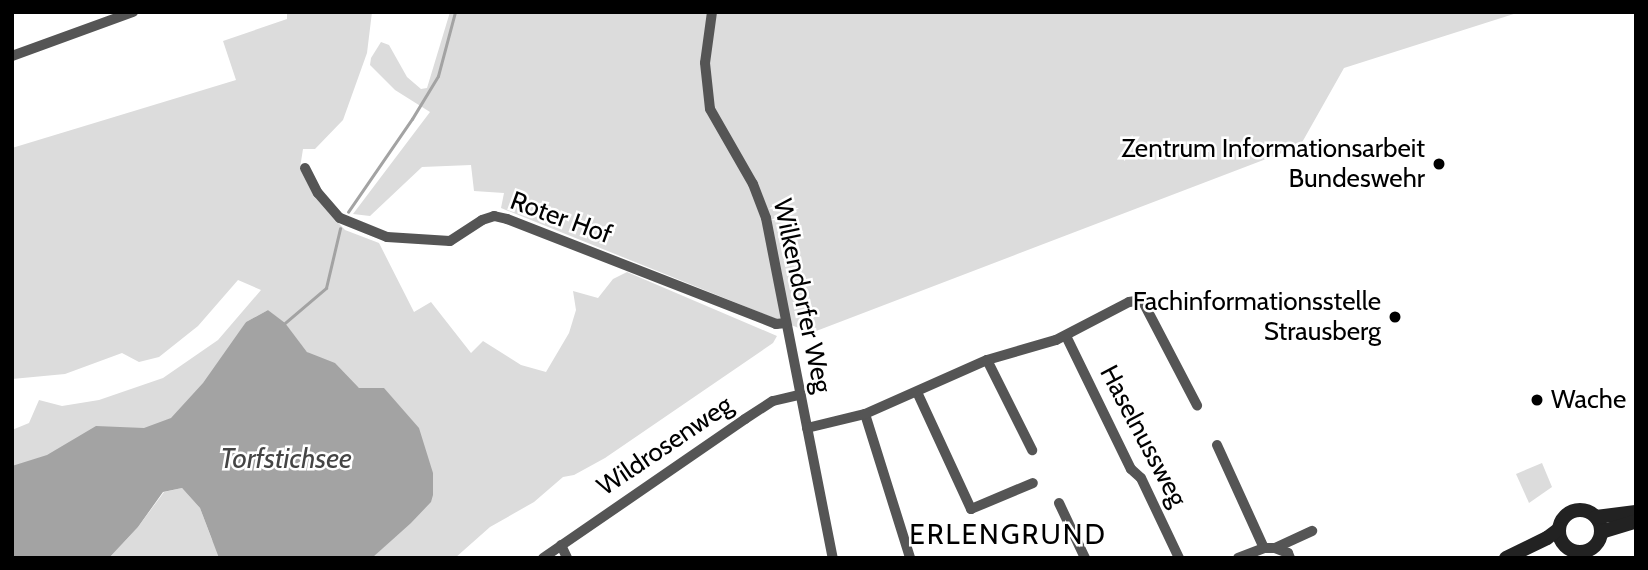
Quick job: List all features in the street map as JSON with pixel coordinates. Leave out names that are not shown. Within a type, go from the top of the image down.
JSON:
[{"type":"main road","points":[[1506,558],[1545,540],[1559,529],[1562,519],[1574,511],[1588,512],[1596,517],[1636,512]]},
{"type":"main road","points":[[1559,529],[1565,546],[1576,552],[1587,551],[1595,546],[1601,532],[1596,517]]},
{"type":"main road","points":[[1601,532],[1636,521]]},
{"type":"main road","points":[[1525,558],[1565,546]]},
{"type":"street","points":[[91,12],[96,26]]},
{"type":"street","points":[[12,56],[133,12]]},
{"type":"street","name":"Wilkendorfer Weg","points":[[712,12],[705,63],[710,109],[753,184],[766,218],[833,558]]},
{"type":"street","name":"Roter Hof","points":[[305,168],[318,193],[340,218],[387,237],[450,241],[482,220],[494,216],[778,324],[786,323]]},
{"type":"street","points":[[807,428],[866,414],[988,360],[1066,335],[1129,302],[1142,300],[1197,405]]},
{"type":"street","name":"Haselnussweg","points":[[1066,335],[1179,558]]},
{"type":"street","points":[[988,360],[1032,450]]},
{"type":"street","points":[[917,392],[971,509],[1033,483]]},
{"type":"street","name":"Wildrosenweg","points":[[542,558],[773,401],[800,395]]},
{"type":"street","points":[[866,414],[910,558]]},
{"type":"street","points":[[1217,445],[1269,548],[1287,553],[1290,558]]},
{"type":"street","points":[[1059,503],[1085,558]]},
{"type":"street","points":[[1238,558],[1312,531]]},
{"type":"street","points":[[561,545],[567,558]]},
{"type":"shaded area","points":[[287,12],[372,12],[367,53],[343,120],[315,149],[303,149],[300,168],[329,213],[345,230],[379,243],[414,312],[431,302],[471,353],[483,341],[521,365],[546,372],[569,333],[576,310],[573,291],[598,298],[613,279],[627,272],[777,336],[773,343],[605,458],[574,475],[563,477],[534,502],[490,527],[455,558],[372,558],[388,543],[359,388],[307,352],[285,324],[268,310],[246,322],[230,348],[233,367],[226,402],[12,473],[12,430],[29,423],[39,400],[62,406],[99,400],[163,378],[218,340],[261,290],[238,280],[198,326],[159,357],[139,362],[122,353],[65,374],[12,379],[12,148],[236,80],[223,41],[287,19]]},
{"type":"shaded area","points":[[450,12],[1520,12],[1344,68],[1300,146],[811,333],[501,208],[504,193],[474,191],[471,165],[422,167],[370,216],[353,214],[430,112],[395,90],[370,65],[371,58],[381,42],[389,45],[407,77],[421,89],[427,88]]},
{"type":"shaded area","points":[[1542,463],[1552,487],[1529,503],[1516,474]]},
{"type":"shaded area","points":[[182,488],[200,508],[212,540],[233,558],[109,558],[138,527],[164,492]]},
{"type":"water","name":"Torfstichsee","points":[[268,310],[285,323],[307,352],[335,363],[359,388],[384,388],[419,428],[433,473],[433,495],[431,502],[411,523],[372,558],[219,558],[200,508],[182,488],[163,492],[138,527],[109,558],[12,558],[12,466],[47,455],[96,426],[144,428],[171,418],[203,383],[246,322]]},
{"type":"waterway","points":[[348,212],[438,76],[455,12]]},
{"type":"waterway","points":[[285,323],[326,288],[340,229]]},
{"type":"place","name":"Zentrum Informationsarbeit Bundeswehr","points":[[1439,164]]},
{"type":"place","name":"Fachinformationsstelle Strausberg","points":[[1395,317]]},
{"type":"place","name":"Wache","points":[[1537,400]]},
{"type":"district","name":"ERLENGRUND","points":[[1008,534]]}]
